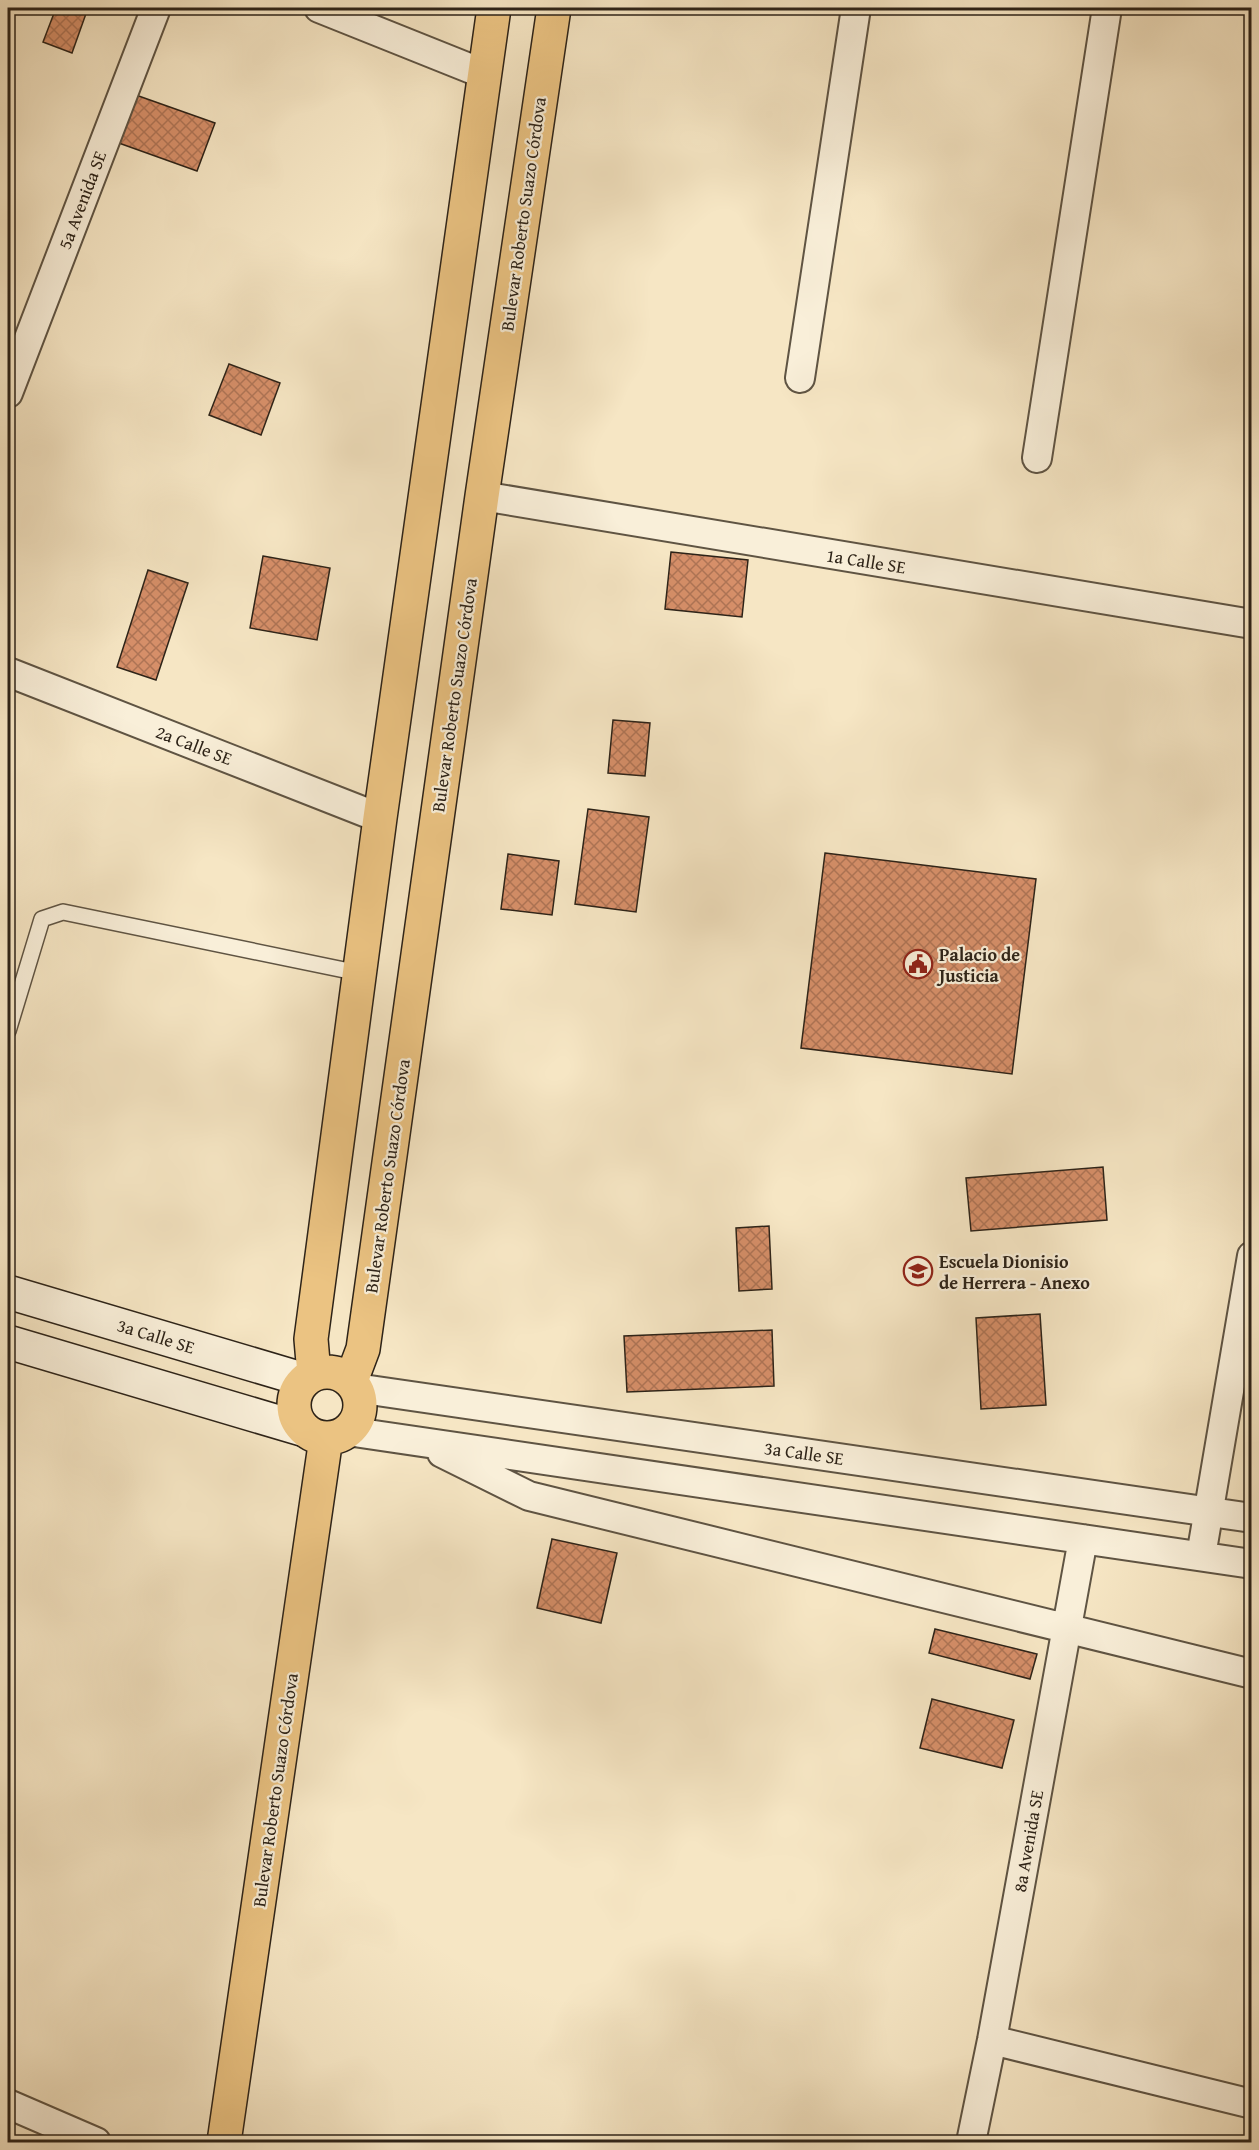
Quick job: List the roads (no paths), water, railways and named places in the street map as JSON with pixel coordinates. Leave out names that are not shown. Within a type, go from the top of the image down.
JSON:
[{"type":"main road","name":"Bulevar Roberto Suazo Córdova","points":[[494,8],[359,973],[311,1338],[309,1377],[297,1391],[294,1405],[297,1418],[326,1433],[354,1425],[361,1406],[353,1384],[363,1349],[482,496],[554,8]]},
{"type":"main road","points":[[309,1377],[333,1372],[343,1375],[353,1384]]},
{"type":"main road","name":"Bulevar Roberto Suazo Córdova","points":[[224,2142],[326,1433]]},
{"type":"street","name":"5a Avenida SE","points":[[8,393],[156,8]]},
{"type":"street","points":[[319,8],[484,74]]},
{"type":"street","points":[[800,378],[856,8]]},
{"type":"street","points":[[1037,458],[1107,8]]},
{"type":"street","name":"1a Calle SE","points":[[482,496],[1251,624]]},
{"type":"street","name":"2a Calle SE","points":[[8,672],[380,818]]},
{"type":"street","points":[[1202,1556],[1251,1256]]},
{"type":"street","name":"3a Calle SE","points":[[8,1292],[309,1377]]},
{"type":"street","points":[[8,1342],[326,1433],[418,1442],[1251,1564]]},
{"type":"street","name":"3a Calle SE","points":[[353,1384],[1251,1518]]},
{"type":"street","points":[[418,1442],[529,1496],[1251,1674]]},
{"type":"street","name":"8a Avenida SE","points":[[971,2142],[992,2040],[1083,1539]]},
{"type":"street","points":[[992,2040],[1251,2104]]},
{"type":"street","points":[[8,2104],[96,2142]]},
{"type":"lane","points":[[8,1031],[42,919],[63,912],[359,973]]},
{"type":"place","name":"Palacio de Justicia","points":[[918,964]]},
{"type":"place","name":"Escuela Dionisio de Herrera - Anexo","points":[[918,1271]]}]
